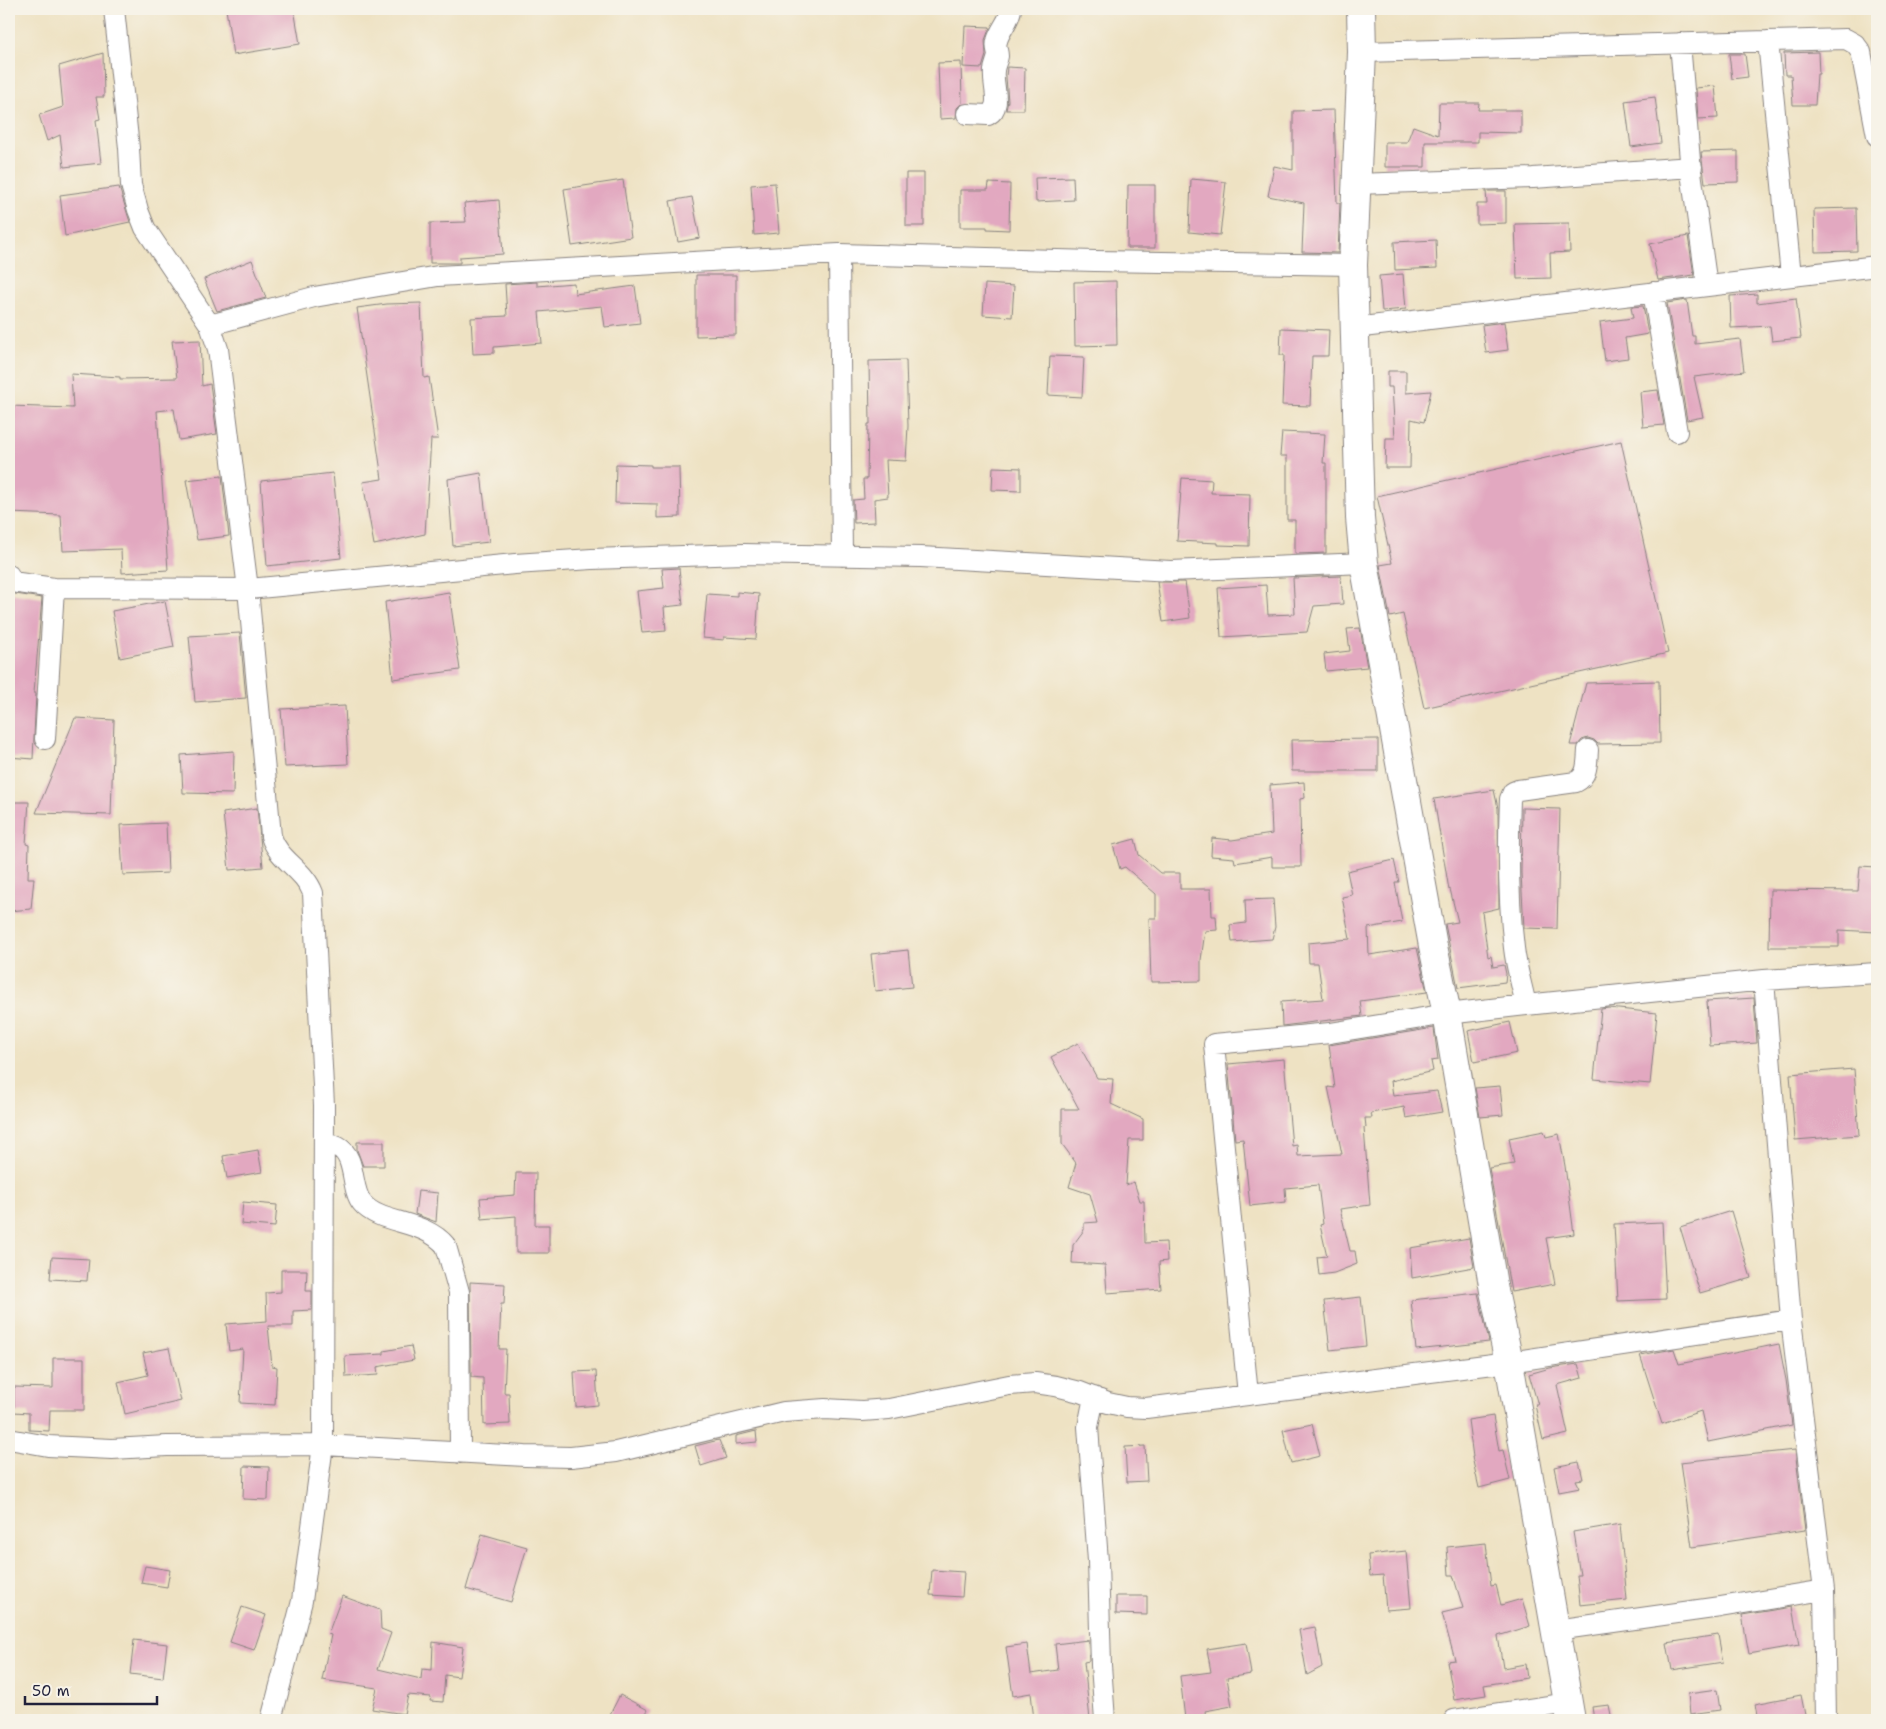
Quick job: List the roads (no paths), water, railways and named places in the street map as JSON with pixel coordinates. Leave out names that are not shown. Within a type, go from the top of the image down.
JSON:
[{"type":"main road","points":[[1361,9],[1362,52],[1353,265],[1360,518],[1364,563],[1429,928],[1447,1014],[1494,1291],[1509,1362],[1570,1712]]},
{"type":"street","points":[[114,9],[129,148],[131,185],[138,210],[145,228],[210,325],[218,349],[248,589],[273,845],[278,853],[305,877],[313,893],[324,1105],[322,1445],[302,1601],[271,1720]]},
{"type":"street","points":[[967,114],[988,115],[995,109],[993,82],[994,67],[998,58],[996,44],[1010,16],[1011,9]]},
{"type":"street","points":[[1362,52],[1846,38],[1856,44],[1862,52],[1877,136]]},
{"type":"street","points":[[1768,41],[1791,276]]},
{"type":"street","points":[[1680,43],[1692,167],[1707,286]]},
{"type":"street","points":[[1356,184],[1533,178],[1692,167]]},
{"type":"street","points":[[210,325],[314,297],[438,276],[839,254],[1353,265]]},
{"type":"street","points":[[839,254],[842,556]]},
{"type":"street","points":[[1354,328],[1877,266]]},
{"type":"street","points":[[1653,292],[1677,432]]},
{"type":"street","points":[[9,575],[12,582],[54,588],[248,589],[515,564],[592,559],[744,554],[921,557],[1171,571],[1364,563]]},
{"type":"street","points":[[45,739],[54,588]]},
{"type":"street","points":[[1526,1004],[1514,950],[1511,914],[1509,872],[1510,799],[1513,792],[1518,790],[1576,782],[1581,779],[1585,775],[1588,750]]},
{"type":"street","points":[[1248,1395],[1214,1044],[1330,1033],[1447,1014],[1526,1004],[1764,980],[1877,973]]},
{"type":"street","points":[[1764,980],[1791,1320],[1824,1590],[1826,1720]]},
{"type":"street","points":[[324,1142],[344,1152],[350,1165],[357,1193],[362,1203],[373,1213],[428,1231],[442,1240],[446,1246],[459,1292],[460,1453]]},
{"type":"street","points":[[9,1439],[48,1446],[112,1449],[167,1446],[322,1445],[571,1457],[616,1452],[784,1412],[825,1409],[862,1411],[889,1409],[1009,1385],[1035,1383],[1056,1386],[1126,1407],[1146,1408],[1509,1362],[1791,1320]]},
{"type":"street","points":[[1094,1397],[1088,1427],[1098,1561],[1101,1665],[1105,1720]]},
{"type":"street","points":[[1556,1630],[1824,1590]]},
{"type":"street","points":[[1454,1720],[1570,1712]]}]
